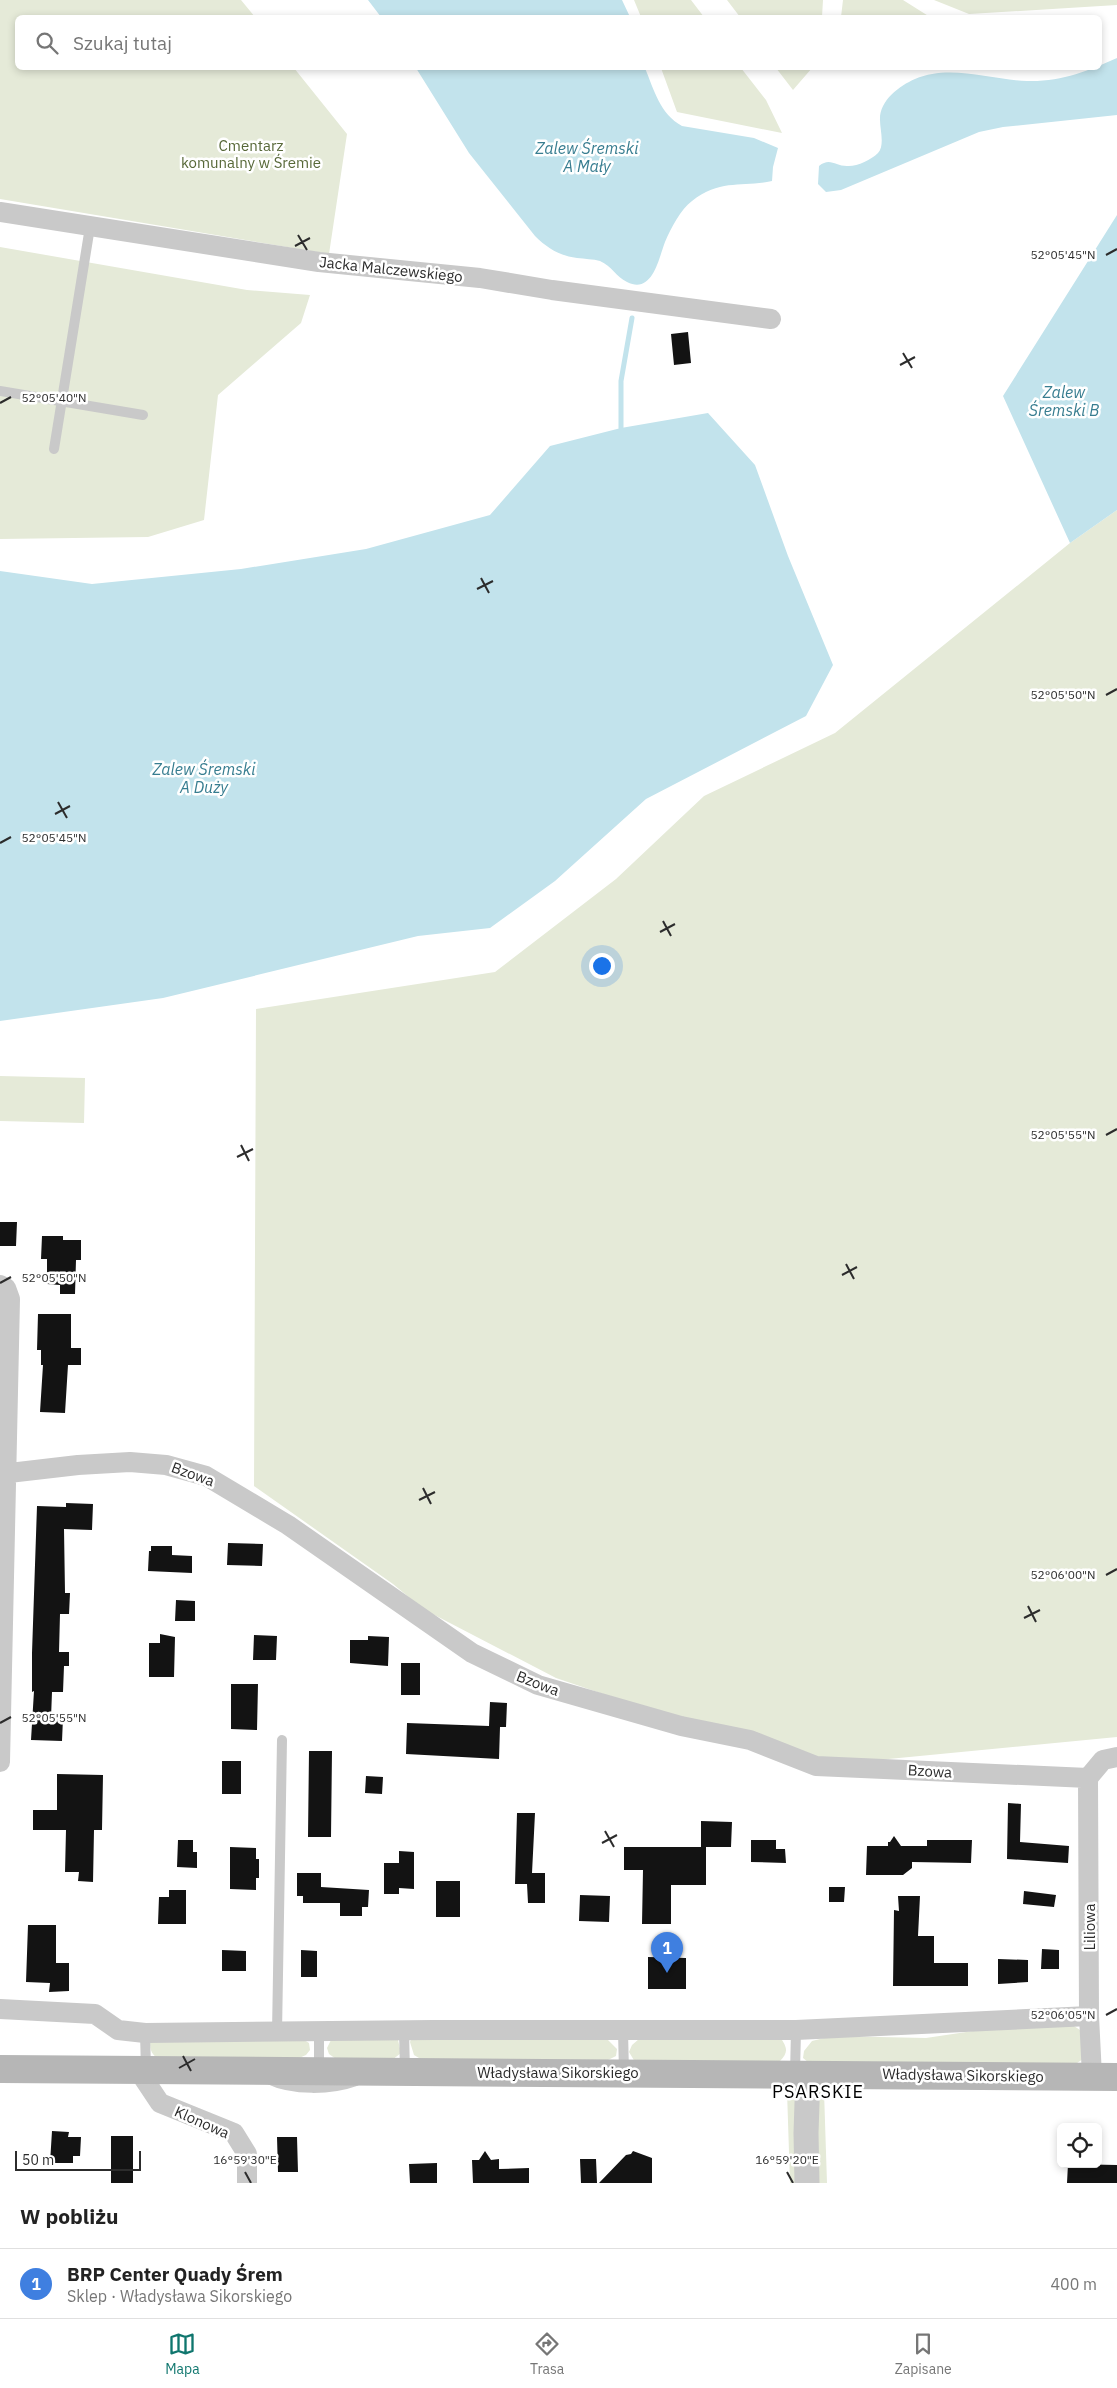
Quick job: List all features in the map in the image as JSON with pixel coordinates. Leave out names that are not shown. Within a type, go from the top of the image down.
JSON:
[{"type":"main road","name":"Władysława Sikorskiego","points":[[0,2069],[1105,2076]]},
{"type":"street","name":"Jacka Malczewskiego","points":[[0,212],[319,262],[480,278],[771,319]]},
{"type":"street","points":[[0,1762],[3,1474],[10,1298],[3,1287]]},
{"type":"street","name":"Bzowa","points":[[3,1474],[78,1465],[130,1462],[166,1465],[206,1476],[288,1525],[472,1653],[504,1670],[538,1685],[606,1706],[682,1726],[750,1740],[816,1766],[1088,1778]]},
{"type":"street","points":[[1088,1778],[1103,1760],[1117,1757]]},
{"type":"street","name":"Liliowa","points":[[1088,1778],[1089,2016],[1105,2076]]},
{"type":"street","points":[[0,2009],[95,2014],[118,2030],[145,2033],[277,2033],[404,2030],[796,2030],[1089,2016]]},
{"type":"street","name":"Klonowa","points":[[142,2070],[160,2103],[234,2133],[246,2154],[247,2183]]},
{"type":"street","points":[[802,2074],[807,2183]]},
{"type":"lane","points":[[54,449],[90,227]]},
{"type":"lane","points":[[0,391],[143,416]]},
{"type":"lane","points":[[277,2033],[282,1740]]},
{"type":"lane","points":[[249,2070],[282,2086],[340,2087],[395,2072],[404,2030]]},
{"type":"lane","points":[[796,2030],[802,2074]]},
{"type":"lane","points":[[623,2031],[624,2073]]},
{"type":"lane","points":[[319,2032],[319,2070]]},
{"type":"lane","points":[[142,2070],[145,2033]]},
{"type":"green space","name":"Cmentarz komunalny w Śremie","points":[[0,0],[241,0],[253,15],[15,15],[15,70],[296,70],[347,134],[329,254],[0,199]]},
{"type":"green space","points":[[634,0],[691,0],[702,15],[640,15]]},
{"type":"green space","points":[[727,0],[823,0],[822,15],[738,15]]},
{"type":"green space","points":[[843,0],[903,0],[927,15],[841,15]]},
{"type":"green space","points":[[934,0],[1117,0],[1117,5],[969,14]]},
{"type":"green space","points":[[662,70],[743,70],[766,100],[782,133],[677,112]]},
{"type":"green space","points":[[778,70],[810,70],[793,90]]},
{"type":"green space","points":[[0,247],[247,290],[310,295],[301,323],[218,395],[204,520],[148,537],[0,539]]},
{"type":"green space","points":[[1117,510],[1117,1737],[816,1766],[556,1678],[423,1609],[393,1584],[254,1486],[256,1009],[495,972],[616,879],[704,796],[835,733],[1070,543]]},
{"type":"green space","points":[[0,1076],[85,1078],[84,1123],[0,1121]]},
{"type":"green space","points":[[1071,2024],[1083,2032],[1083,2059],[1074,2065],[808,2062],[803,2058],[804,2051],[812,2041],[832,2036],[926,2038],[973,2031]]},
{"type":"green space","points":[[412,2037],[607,2039],[617,2049],[616,2056],[604,2062],[424,2061],[414,2055],[410,2042]]},
{"type":"green space","points":[[780,2037],[786,2052],[780,2061],[635,2062],[629,2052],[632,2045],[639,2039]]},
{"type":"green space","points":[[301,2038],[309,2043],[310,2050],[306,2055],[299,2058],[158,2059],[150,2048],[150,2039]]},
{"type":"green space","points":[[331,2040],[398,2040],[401,2053],[392,2060],[336,2059],[329,2054],[327,2048]]},
{"type":"green space","points":[[787,2091],[824,2091],[827,2183],[790,2183]]},
{"type":"water","points":[[368,0],[622,0],[629,15],[379,15]]},
{"type":"water","points":[[1117,58],[1117,115],[1003,127],[979,132],[841,190],[826,192],[818,184],[819,166],[823,163],[830,162],[851,166],[859,164],[878,153],[882,142],[881,113],[886,101],[897,90],[915,79],[942,73],[957,73],[1013,80],[1039,81],[1063,78],[1087,70],[1102,70],[1102,64]]},
{"type":"water","name":"Zalew Śremski A Mały","points":[[417,70],[646,70],[663,108],[674,121],[682,126],[754,138],[778,148],[773,167],[772,181],[723,186],[713,189],[692,201],[673,225],[654,272],[649,279],[636,285],[627,282],[600,261],[571,257],[549,248],[535,236],[469,153]]},
{"type":"water","name":"Zalew Śremski B","points":[[1117,215],[1117,510],[1070,543],[1003,396]]},
{"type":"water","name":"Zalew Śremski A Duży","points":[[708,413],[755,465],[788,556],[833,665],[806,716],[646,799],[555,881],[490,928],[418,936],[163,998],[0,1021],[0,571],[92,584],[241,569],[366,549],[490,515],[550,446],[621,428]]},
{"type":"building","points":[[688,332],[691,363],[674,365],[671,334]]},
{"type":"building","points":[[0,1222],[17,1222],[16,1246],[0,1246]]},
{"type":"building","points":[[42,1236],[63,1236],[63,1240],[81,1240],[81,1260],[76,1260],[75,1294],[60,1294],[60,1285],[47,1284],[47,1259],[41,1259]]},
{"type":"building","points":[[38,1314],[71,1314],[71,1348],[81,1348],[81,1365],[68,1365],[65,1413],[40,1412],[43,1365],[41,1365],[41,1350],[37,1350]]},
{"type":"building","points":[[66,1503],[93,1504],[92,1530],[64,1529],[65,1593],[70,1593],[69,1614],[60,1614],[59,1652],[69,1652],[69,1666],[64,1666],[63,1692],[52,1692],[51,1718],[63,1718],[62,1741],[31,1740],[34,1691],[32,1692],[32,1653],[37,1506],[66,1507]]},
{"type":"building","points":[[228,1543],[263,1544],[262,1566],[227,1565]]},
{"type":"building","points":[[151,1546],[172,1546],[172,1555],[192,1556],[192,1573],[148,1571]]},
{"type":"building","points":[[176,1600],[195,1601],[195,1621],[175,1621]]},
{"type":"building","points":[[160,1634],[175,1637],[174,1677],[149,1677],[149,1643],[160,1643]]},
{"type":"building","points":[[254,1635],[277,1636],[276,1660],[253,1660]]},
{"type":"building","points":[[368,1636],[389,1637],[388,1666],[350,1663],[350,1640],[368,1640]]},
{"type":"building","points":[[401,1663],[420,1663],[420,1695],[401,1695]]},
{"type":"building","points":[[231,1684],[258,1684],[257,1730],[231,1729]]},
{"type":"building","points":[[490,1702],[507,1703],[506,1727],[500,1727],[499,1759],[406,1754],[407,1723],[489,1726]]},
{"type":"building","points":[[309,1751],[332,1751],[331,1837],[308,1837]]},
{"type":"building","points":[[222,1761],[241,1761],[241,1794],[222,1794]]},
{"type":"building","points":[[57,1774],[103,1775],[102,1830],[94,1830],[93,1882],[78,1881],[79,1872],[65,1872],[66,1830],[33,1830],[33,1810],[57,1810]]},
{"type":"building","points":[[366,1776],[383,1777],[382,1794],[365,1793]]},
{"type":"building","points":[[1008,1803],[1021,1804],[1020,1842],[1069,1846],[1068,1863],[1007,1859]]},
{"type":"building","points":[[517,1813],[535,1813],[532,1873],[545,1873],[545,1903],[528,1903],[527,1884],[515,1884]]},
{"type":"building","points":[[701,1821],[732,1822],[731,1847],[706,1847],[706,1885],[671,1885],[671,1924],[642,1924],[643,1870],[624,1870],[624,1847],[701,1847]]},
{"type":"building","points":[[894,1836],[901,1846],[927,1846],[927,1840],[972,1840],[971,1863],[912,1862],[912,1868],[903,1875],[866,1875],[867,1846],[888,1846],[888,1842]]},
{"type":"building","points":[[178,1840],[193,1840],[193,1852],[197,1852],[197,1868],[177,1867]]},
{"type":"building","points":[[751,1840],[776,1840],[776,1849],[785,1849],[786,1863],[751,1862]]},
{"type":"building","points":[[230,1847],[256,1848],[256,1859],[259,1859],[259,1878],[256,1878],[256,1890],[230,1889]]},
{"type":"building","points":[[399,1851],[414,1852],[414,1889],[399,1888],[399,1894],[384,1894],[384,1863],[399,1863]]},
{"type":"building","points":[[297,1873],[321,1873],[321,1887],[369,1890],[368,1907],[362,1907],[362,1916],[340,1916],[340,1903],[303,1903],[303,1896],[297,1896]]},
{"type":"building","points":[[436,1881],[460,1881],[460,1917],[436,1917]]},
{"type":"building","points":[[829,1887],[845,1887],[844,1902],[829,1902]]},
{"type":"building","points":[[169,1890],[186,1890],[186,1924],[158,1924],[159,1897],[169,1897]]},
{"type":"building","points":[[1024,1891],[1056,1895],[1054,1907],[1023,1904]]},
{"type":"building","points":[[580,1895],[610,1896],[609,1922],[579,1921]]},
{"type":"building","points":[[898,1896],[920,1896],[918,1936],[934,1936],[934,1963],[968,1963],[968,1986],[893,1986],[894,1910],[899,1911]]},
{"type":"building","points":[[28,1925],[56,1925],[56,1963],[69,1963],[69,1991],[49,1992],[50,1983],[26,1982]]},
{"type":"building","points":[[1042,1949],[1059,1950],[1059,1969],[1041,1969]]},
{"type":"building","points":[[222,1950],[246,1951],[246,1971],[222,1971]]},
{"type":"building","points":[[301,1950],[317,1951],[317,1977],[301,1977]]},
{"type":"building","points":[[648,1957],[686,1958],[686,1989],[648,1989]]},
{"type":"building","points":[[998,1959],[1028,1960],[1028,1982],[998,1984]]},
{"type":"building","points":[[52,2131],[69,2132],[68,2137],[81,2137],[80,2156],[73,2156],[73,2163],[50,2163]]},
{"type":"building","points":[[111,2136],[133,2136],[133,2183],[111,2183]]},
{"type":"building","points":[[277,2137],[297,2137],[298,2172],[278,2172]]},
{"type":"building","points":[[485,2151],[491,2160],[499,2159],[499,2169],[529,2168],[529,2183],[473,2183],[472,2160],[479,2160]]},
{"type":"building","points":[[633,2151],[652,2158],[652,2183],[599,2183],[626,2155],[631,2154]]},
{"type":"building","points":[[580,2159],[596,2159],[597,2183],[581,2183]]},
{"type":"building","points":[[437,2163],[437,2183],[410,2183],[409,2164]]},
{"type":"building","points":[[1102,2165],[1117,2165],[1117,2183],[1067,2183],[1068,2168],[1102,2168]]},
{"type":"waterway","points":[[621,428],[621,381],[632,318]]},
{"type":"place","name":"BRP Center Quady Śrem","points":[[667,1973]]},
{"type":"district","name":"PSARSKIE","points":[[818,2091]]}]
